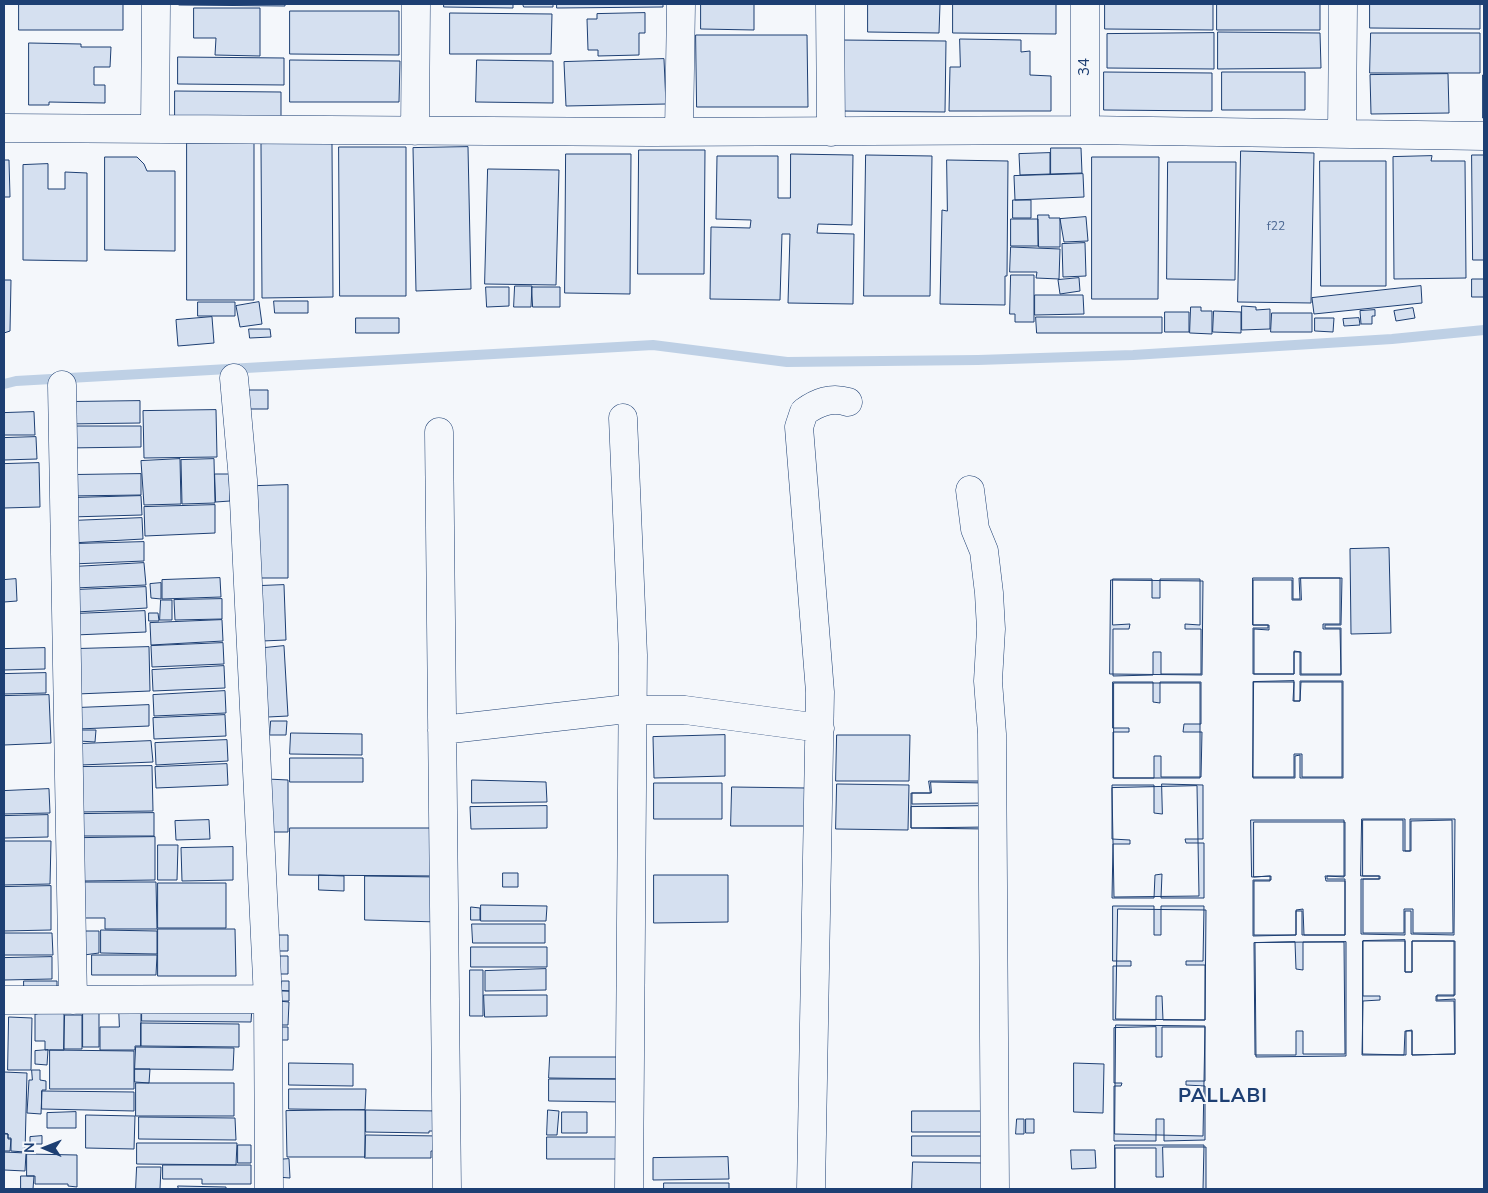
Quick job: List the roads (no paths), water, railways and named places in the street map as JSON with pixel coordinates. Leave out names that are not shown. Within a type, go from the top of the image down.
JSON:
[{"type":"street","points":[[155,129],[156,4]]},
{"type":"street","points":[[415,130],[416,4]]},
{"type":"street","points":[[679,132],[680,4]]},
{"type":"street","points":[[830,4],[831,132]]},
{"type":"street","name":"34","points":[[1085,4],[1085,130]]},
{"type":"street","points":[[1342,134],[1343,4]]},
{"type":"street","points":[[4,128],[679,132],[1085,130],[1484,136]]},
{"type":"street","points":[[234,378],[243,480],[268,999],[269,1189]]},
{"type":"street","points":[[62,385],[74,1000]]},
{"type":"street","points":[[811,1189],[820,692],[799,427],[804,412],[821,402],[837,399],[848,402]]},
{"type":"street","points":[[624,418],[633,655],[629,1189]]},
{"type":"street","points":[[439,432],[447,1189]]},
{"type":"street","points":[[970,490],[975,529],[984,551],[990,593],[991,629],[988,681],[992,734],[995,1189]]},
{"type":"street","points":[[442,730],[633,710],[685,710],[820,728]]},
{"type":"street","points":[[4,1000],[268,999]]},
{"type":"waterway","points":[[4,384],[16,381],[653,345],[787,362],[978,360],[1133,355],[1392,339],[1484,330]]},
{"type":"district","name":"PALLABI","points":[[1223,1097]]}]
